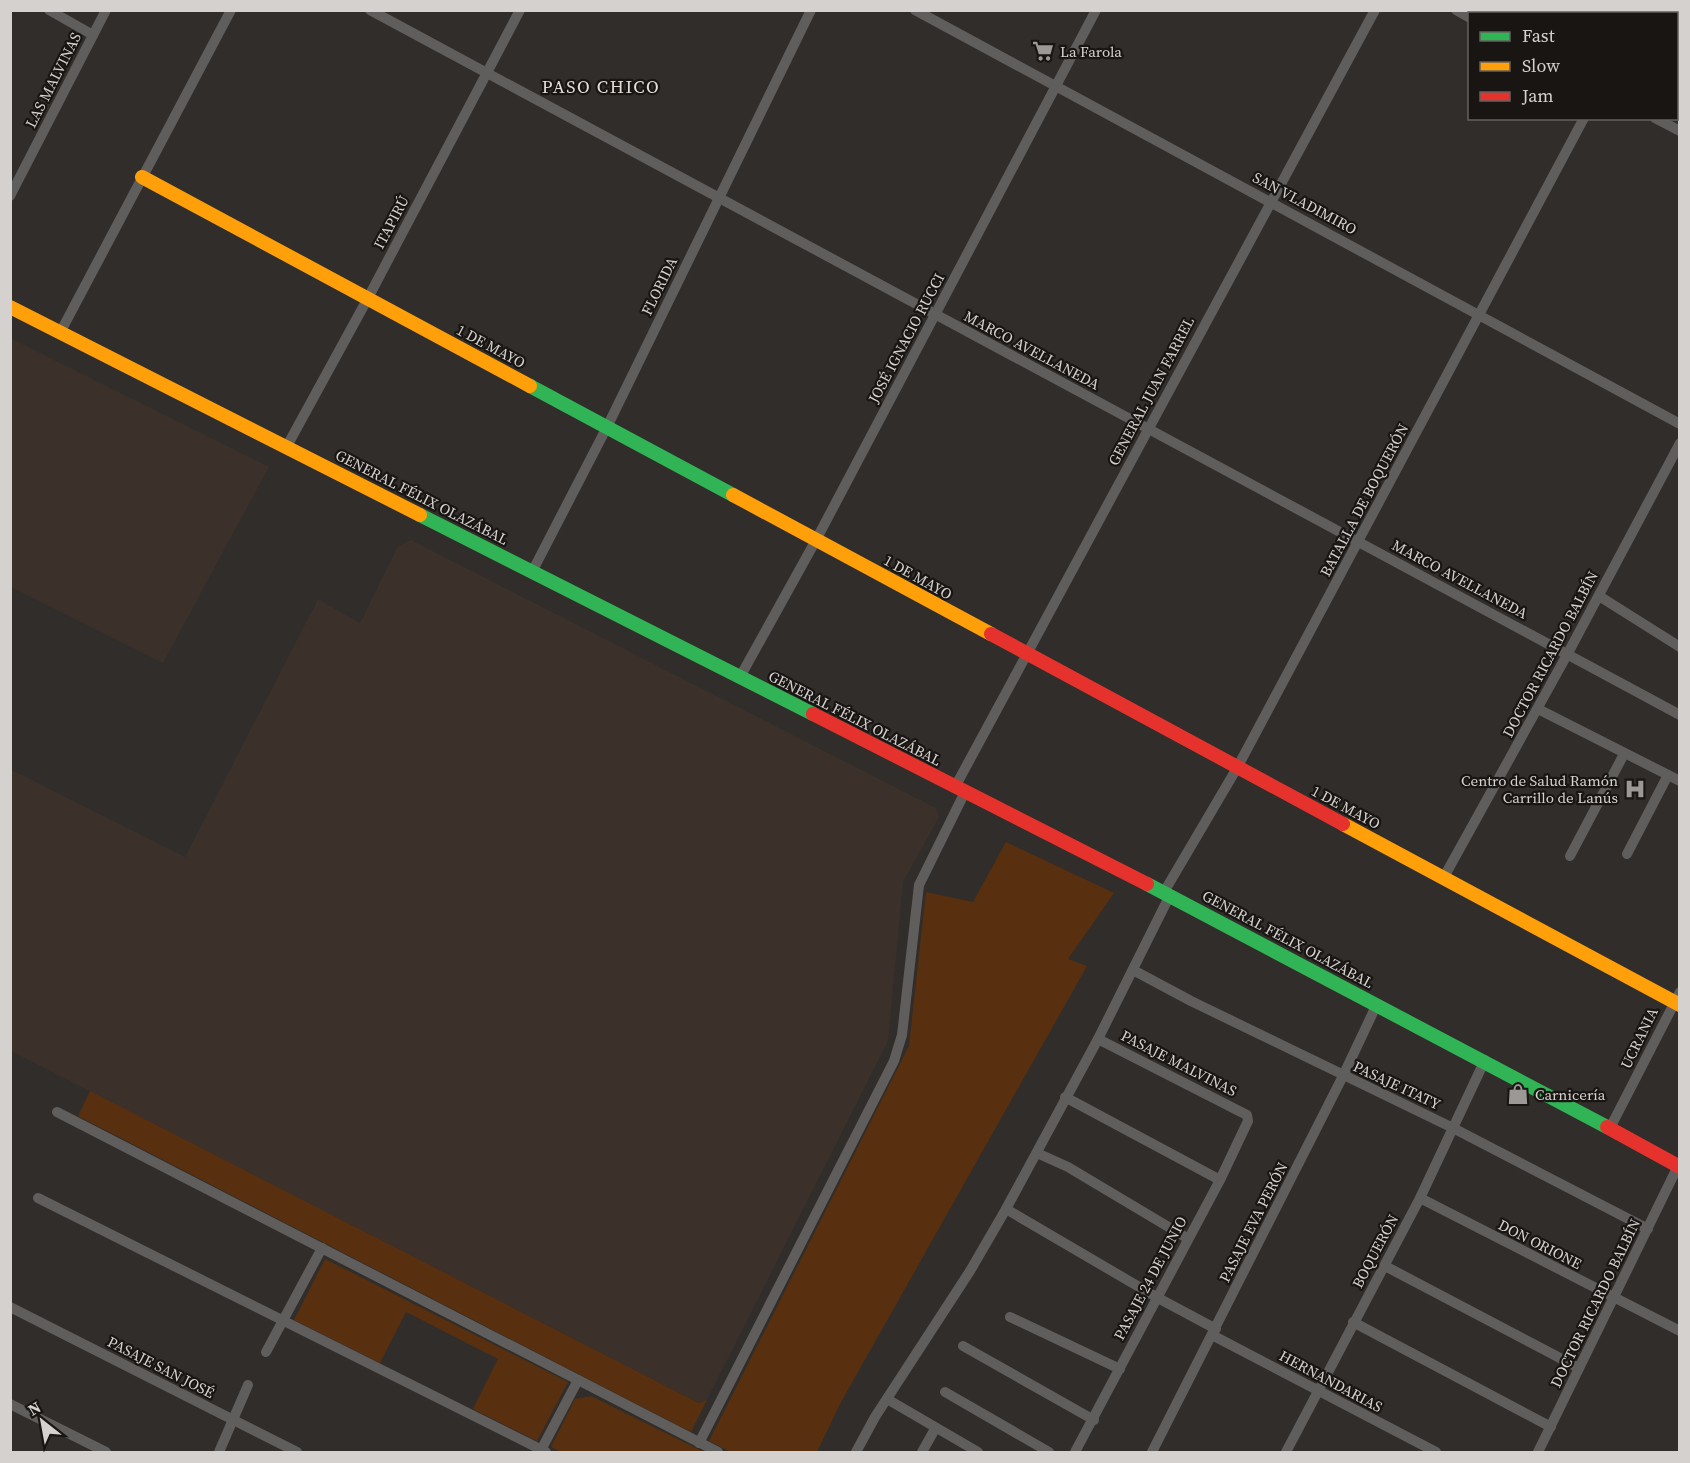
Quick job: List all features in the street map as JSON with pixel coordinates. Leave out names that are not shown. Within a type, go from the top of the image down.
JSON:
[{"type":"street","points":[[49,10],[93,35]]},
{"type":"street","name":"LAS MALVINAS","points":[[10,196],[106,10]]},
{"type":"street","points":[[61,331],[231,10]]},
{"type":"street","name":"MARCO AVELLANEDA","points":[[370,10],[1680,715]]},
{"type":"street","name":"ITAPIRÚ","points":[[286,446],[368,298],[520,10]]},
{"type":"street","name":"FLORIDA","points":[[532,572],[607,427],[810,10]]},
{"type":"street","name":"SAN VLADIMIRO","points":[[915,10],[1680,424]]},
{"type":"street","name":"JOSÉ IGNACIO RUCCI","points":[[740,677],[816,540],[1096,10]]},
{"type":"street","name":"GENERAL JUAN FARREL","points":[[699,1443],[894,1061],[902,1035],[919,885],[960,790],[1026,655],[1269,201],[1375,10]]},
{"type":"street","name":"BATALLA DE BOQUERÓN","points":[[856,1452],[1006,1209],[1037,1153],[1133,970],[1167,894],[1237,768],[1583,120]]},
{"type":"street","points":[[1659,120],[1680,131]]},
{"type":"street","name":"1 DE MAYO","points":[[142,177],[1026,655],[1677,1000]]},
{"type":"street","name":"GENERAL FÉLIX OLAZÁBAL","points":[[10,307],[1167,894],[1485,1060],[1609,1130],[1679,1166]]},
{"type":"street","name":"DOCTOR RICARDO BALBÍN","points":[[1444,877],[1538,709],[1680,443]]},
{"type":"street","points":[[1599,596],[1680,647]]},
{"type":"street","points":[[1538,709],[1680,781]]},
{"type":"street","points":[[1570,856],[1624,754]]},
{"type":"street","points":[[1627,854],[1668,775]]},
{"type":"street","name":"PASAJE ITATY","points":[[1133,970],[1343,1076],[1453,1128],[1648,1229]]},
{"type":"street","name":"UCRANIA","points":[[1609,1130],[1677,1000]]},
{"type":"street","name":"PASAJE EVA PERÓN","points":[[1152,1452],[1343,1076],[1377,1004]]},
{"type":"street","name":"PASAJE MALVINAS","points":[[1098,1039],[1246,1115]]},
{"type":"street","name":"BOQUERÓN","points":[[1286,1452],[1420,1198],[1485,1060]]},
{"type":"street","points":[[1065,1097],[1220,1180]]},
{"type":"street","points":[[57,1112],[718,1452]]},
{"type":"street","name":"PASAJE 24 DE JUNIO","points":[[1075,1452],[1158,1298],[1187,1238],[1220,1180],[1248,1121],[1246,1115]]},
{"type":"street","points":[[1037,1153],[1068,1167],[1187,1238]]},
{"type":"street","name":"DOCTOR RICARDO BALBÍN","points":[[1538,1452],[1679,1166]]},
{"type":"street","points":[[38,1198],[542,1452],[578,1380]]},
{"type":"street","name":"DON ORIONE","points":[[1420,1198],[1680,1331]]},
{"type":"street","name":"HERNANDARIAS","points":[[1006,1209],[1318,1392],[1436,1452]]},
{"type":"street","points":[[266,1352],[322,1248]]},
{"type":"street","points":[[1385,1266],[1579,1368]]},
{"type":"street","name":"PASAJE SAN JOSÉ","points":[[10,1308],[297,1452]]},
{"type":"street","points":[[1010,1317],[1120,1369]]},
{"type":"street","points":[[1353,1322],[1551,1427]]},
{"type":"street","points":[[963,1346],[1094,1420]]},
{"type":"street","points":[[219,1452],[248,1385]]},
{"type":"street","points":[[945,1392],[1050,1452]]},
{"type":"street","points":[[887,1399],[978,1452]]},
{"type":"street","points":[[10,1404],[106,1452]]},
{"type":"street","points":[[922,1452],[935,1429]]},
{"type":"shaded area","points":[[10,338],[269,467],[163,663],[11,587]]},
{"type":"shaded area","points":[[411,540],[936,808],[939,817],[903,882],[888,1041],[707,1400],[699,1403],[11,1051],[10,769],[185,857],[318,599],[360,623],[398,546]]},
{"type":"shaded area","points":[[1006,842],[1114,893],[1068,959],[1087,966],[841,1402],[817,1452],[731,1452],[709,1441],[909,1046],[926,892],[973,902]]},
{"type":"shaded area","points":[[90,1091],[699,1403],[707,1400],[691,1432],[78,1116]]},
{"type":"shaded area","points":[[325,1259],[568,1382],[537,1441],[473,1409],[498,1359],[406,1312],[380,1363],[294,1320]]},
{"type":"shaded area","points":[[591,1396],[704,1452],[561,1452],[551,1447],[575,1399]]},
{"type":"traffic: fast","points":[[530,386],[733,495]]},
{"type":"traffic: fast","points":[[420,515],[813,714]]},
{"type":"traffic: fast","points":[[1147,884],[1607,1127]]},
{"type":"traffic: slow","points":[[142,177],[530,386]]},
{"type":"traffic: slow","points":[[10,307],[420,515]]},
{"type":"traffic: slow","points":[[733,495],[991,634]]},
{"type":"traffic: slow","points":[[1343,824],[1680,1005]]},
{"type":"traffic: jam","points":[[991,634],[1343,824]]},
{"type":"traffic: jam","points":[[813,714],[1147,884]]},
{"type":"traffic: jam","points":[[1607,1127],[1680,1167]]},
{"type":"place","name":"La Farola","points":[[1043,51]]},
{"type":"place","name":"Centro de Salud Ramón Carrillo de Lanús","points":[[1635,789]]},
{"type":"place","name":"Carnicería","points":[[1518,1094]]},
{"type":"district","name":"PASO CHICO","points":[[601,86]]}]
